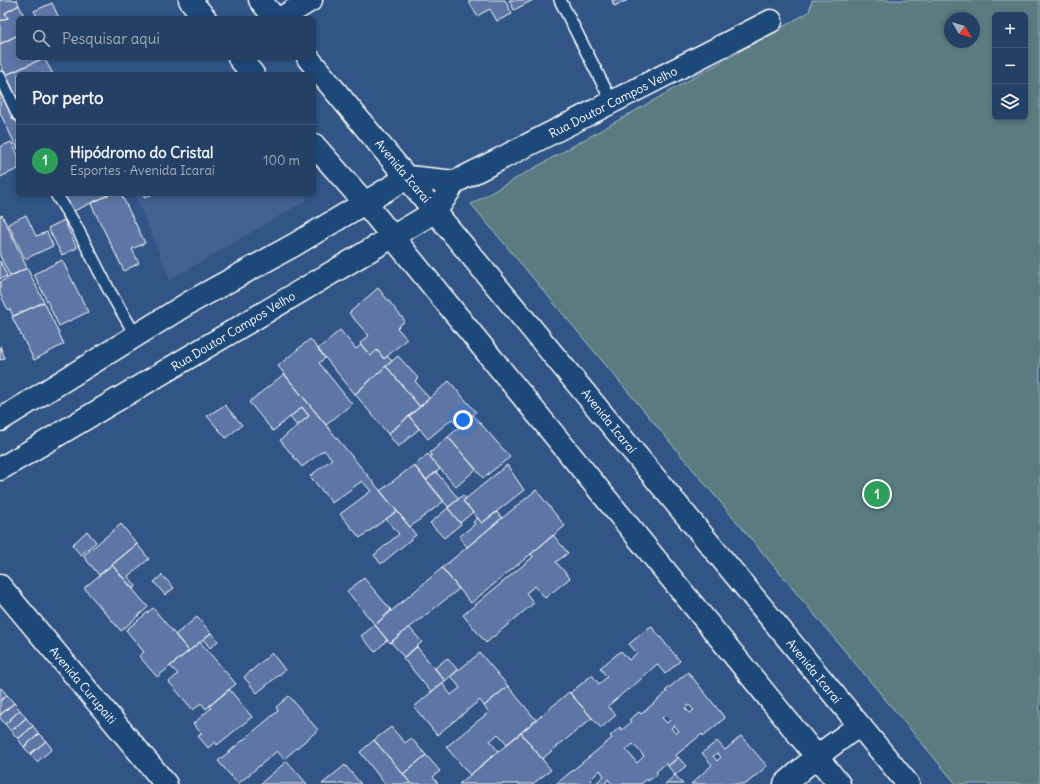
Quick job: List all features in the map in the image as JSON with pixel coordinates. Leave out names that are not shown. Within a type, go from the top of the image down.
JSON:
[{"type":"main road","points":[[190,0],[203,16]]},
{"type":"main road","points":[[260,0],[273,16]]},
{"type":"main road","points":[[284,16],[311,0]]},
{"type":"main road","name":"Rua Doutor Campos Velho","points":[[0,469],[436,211],[455,182],[770,21]]},
{"type":"main road","points":[[241,60],[251,72]]},
{"type":"main road","name":"Avenida Icaraí","points":[[310,60],[436,211],[858,726],[908,784]]},
{"type":"main road","points":[[316,147],[365,203],[839,784]]},
{"type":"main road","points":[[0,420],[187,304],[294,246],[408,177],[455,182]]},
{"type":"main road","name":"Avenida Curupaiti","points":[[0,586],[166,784]]},
{"type":"main road","points":[[785,784],[816,757],[858,726]]},
{"type":"lane","points":[[560,0],[612,102]]},
{"type":"lane","points":[[0,77],[16,111]]},
{"type":"lane","points":[[57,196],[76,226],[110,292],[136,336]]},
{"type":"shaded area","points":[[136,196],[306,196],[308,199],[170,280]]},
{"type":"green space","points":[[812,0],[1040,0],[1040,784],[956,784],[471,204],[809,12]]},
{"type":"building","points":[[0,0],[17,0],[19,5],[5,13],[8,18],[0,21]]},
{"type":"building","points":[[468,0],[505,0],[512,14],[497,21],[490,9],[477,16]]},
{"type":"building","points":[[509,0],[533,0],[514,10]]},
{"type":"building","points":[[612,0],[628,0],[614,6]]},
{"type":"building","points":[[52,3],[58,16],[37,16],[34,11]]},
{"type":"building","points":[[19,5],[24,16],[16,16],[16,36],[0,44],[0,21],[8,18],[5,13]]},
{"type":"building","points":[[16,36],[16,60],[40,60],[6,75],[0,63],[0,44]]},
{"type":"building","points":[[40,60],[45,60],[52,72],[16,72],[16,96],[6,75]]},
{"type":"building","points":[[0,87],[16,121],[16,146],[0,113]]},
{"type":"building","points":[[11,142],[16,151],[16,170],[0,177],[0,147]]},
{"type":"building","points":[[64,196],[106,196],[72,212]]},
{"type":"building","points":[[106,196],[122,196],[145,243],[132,249],[139,263],[124,271],[91,204]]},
{"type":"building","points":[[2,215],[27,268],[10,276],[0,256],[0,216]]},
{"type":"building","points":[[26,215],[36,236],[47,232],[53,246],[25,259],[8,224]]},
{"type":"building","points":[[64,220],[77,248],[62,255],[48,228]]},
{"type":"building","points":[[62,260],[88,312],[59,326],[34,274]]},
{"type":"building","points":[[0,261],[7,276],[0,279]]},
{"type":"building","points":[[27,268],[44,302],[13,316],[10,309],[8,310],[0,294],[0,282]]},
{"type":"building","points":[[378,288],[405,321],[397,328],[407,339],[384,359],[377,350],[371,356],[361,345],[360,343],[369,336],[349,313]]},
{"type":"building","points":[[44,302],[64,344],[34,360],[12,317]]},
{"type":"building","points":[[340,330],[356,349],[361,345],[371,356],[377,350],[384,359],[387,356],[392,361],[355,394],[318,349]]},
{"type":"building","points":[[310,339],[325,358],[319,363],[352,404],[326,425],[278,366]]},
{"type":"building","points":[[0,346],[5,358],[0,360]]},
{"type":"building","points":[[398,356],[418,378],[415,381],[429,398],[420,407],[386,366]]},
{"type":"building","points":[[386,366],[420,407],[388,434],[355,394]]},
{"type":"building","points":[[284,374],[397,511],[360,538],[340,514],[371,491],[362,481],[332,503],[310,476],[332,459],[324,450],[302,467],[280,440],[309,416],[302,407],[273,431],[249,402]]},
{"type":"building","points":[[449,381],[476,412],[459,427],[452,419],[428,439],[409,416]]},
{"type":"building","points":[[225,405],[242,425],[226,438],[207,416]]},
{"type":"building","points":[[302,407],[309,416],[297,426],[290,417]]},
{"type":"building","points":[[473,415],[510,457],[483,478],[448,437]]},
{"type":"building","points":[[409,416],[419,429],[398,447],[388,434]]},
{"type":"building","points":[[448,437],[476,469],[456,487],[430,457],[432,455],[430,453]]},
{"type":"building","points":[[428,454],[440,469],[426,480],[414,466]]},
{"type":"building","points":[[414,465],[444,501],[410,527],[380,491]]},
{"type":"building","points":[[507,465],[524,490],[482,523],[463,501]]},
{"type":"building","points":[[436,472],[459,499],[448,507],[426,480]]},
{"type":"building","points":[[536,490],[565,526],[471,603],[442,568]]},
{"type":"building","points":[[463,495],[466,499],[463,501],[473,512],[460,523],[448,508]]},
{"type":"building","points":[[448,508],[461,524],[444,538],[430,523]]},
{"type":"building","points":[[397,511],[416,535],[381,564],[374,555],[399,534],[386,519]]},
{"type":"building","points":[[497,512],[502,518],[467,547],[459,537],[475,524],[473,522],[477,518],[482,523]]},
{"type":"building","points":[[121,524],[137,544],[99,575],[83,556]]},
{"type":"building","points":[[87,531],[96,542],[81,555],[72,545]]},
{"type":"building","points":[[553,535],[568,553],[556,562],[570,578],[545,598],[535,586],[526,593],[534,603],[486,643],[463,615],[533,557],[531,554]]},
{"type":"building","points":[[137,544],[149,559],[128,576],[136,586],[133,589],[112,565]]},
{"type":"building","points":[[112,565],[148,607],[121,631],[84,588]]},
{"type":"building","points":[[442,568],[459,589],[390,643],[375,625]]},
{"type":"building","points":[[162,575],[174,588],[165,595],[154,582]]},
{"type":"building","points":[[364,578],[391,610],[375,625],[347,591]]},
{"type":"building","points":[[153,608],[189,651],[157,677],[139,656],[144,652],[126,630]]},
{"type":"building","points":[[197,617],[211,633],[189,651],[175,635]]},
{"type":"building","points":[[375,625],[387,640],[375,652],[361,636]]},
{"type":"building","points":[[651,626],[680,661],[665,674],[657,664],[629,690],[628,689],[608,706],[616,715],[601,728],[570,693],[592,675],[599,684],[607,677],[600,668],[621,651],[629,660],[637,653],[629,644]]},
{"type":"building","points":[[409,627],[422,642],[404,657],[391,642]]},
{"type":"building","points":[[211,633],[218,641],[210,648],[203,639]]},
{"type":"building","points":[[200,642],[236,684],[206,709],[201,703],[193,710],[169,682],[178,674],[170,666]]},
{"type":"building","points":[[417,647],[445,681],[431,692],[403,658]]},
{"type":"building","points":[[272,653],[285,670],[257,693],[244,677]]},
{"type":"building","points":[[480,653],[508,686],[484,706],[480,700],[437,735],[414,707],[442,683],[451,695],[460,688],[451,676]]},
{"type":"building","points":[[447,658],[458,670],[445,681],[435,668]]},
{"type":"building","points":[[688,672],[725,718],[676,755],[678,758],[668,766],[666,763],[656,772],[658,774],[648,781],[647,779],[641,784],[612,784],[608,779],[605,784],[595,784],[604,776],[600,770],[590,780],[594,784],[556,784],[612,738],[610,736],[620,727],[622,730],[631,722],[629,720],[639,712],[641,714],[667,692],[665,691]],"holes":[[[689,705],[694,710],[690,713],[685,708]],[[665,715],[670,720],[667,723],[662,718]],[[674,725],[679,731],[676,734],[671,728]],[[633,744],[644,756],[637,763],[626,750]]]},
{"type":"building","points":[[508,686],[536,720],[507,744],[498,734],[490,741],[498,751],[470,775],[446,747],[489,712],[484,706]]},
{"type":"building","points":[[1,688],[7,695],[0,701],[0,689]]},
{"type":"building","points":[[229,689],[252,717],[217,745],[215,742],[208,748],[198,736],[202,734],[193,724],[211,708],[209,706]]},
{"type":"building","points":[[569,692],[592,718],[542,759],[521,733]]},
{"type":"building","points":[[7,695],[14,703],[0,715],[0,701]]},
{"type":"building","points":[[289,696],[318,730],[284,759],[277,751],[238,784],[218,761],[278,711],[276,707]]},
{"type":"building","points":[[14,703],[20,710],[5,724],[0,718],[0,715]]},
{"type":"building","points":[[20,710],[26,718],[11,731],[5,724]]},
{"type":"building","points":[[26,718],[33,726],[18,739],[11,731]]},
{"type":"building","points":[[33,726],[39,734],[24,747],[18,739]]},
{"type":"building","points":[[391,727],[405,743],[411,738],[426,755],[403,774],[374,740]]},
{"type":"building","points":[[521,733],[551,770],[533,784],[459,784]]},
{"type":"building","points":[[39,734],[46,741],[30,754],[24,747]]},
{"type":"building","points":[[741,736],[767,766],[746,784],[691,784],[712,765],[702,753],[717,741],[725,750]],"holes":[[[717,753],[721,757],[717,761],[713,756]]]},
{"type":"building","points":[[374,740],[411,784],[385,784],[360,752]]},
{"type":"building","points":[[46,741],[52,749],[37,762],[30,754]]},
{"type":"building","points":[[426,755],[440,771],[433,777],[438,784],[411,784],[403,774]]},
{"type":"building","points":[[678,757],[686,766],[675,775],[668,766]]},
{"type":"building","points":[[287,761],[307,784],[260,784]]},
{"type":"building","points":[[345,765],[361,784],[322,784]]},
{"type":"building","points":[[675,775],[683,784],[665,784]]},
{"type":"place","name":"Hipódromo do Cristal","points":[[877,494]]}]
